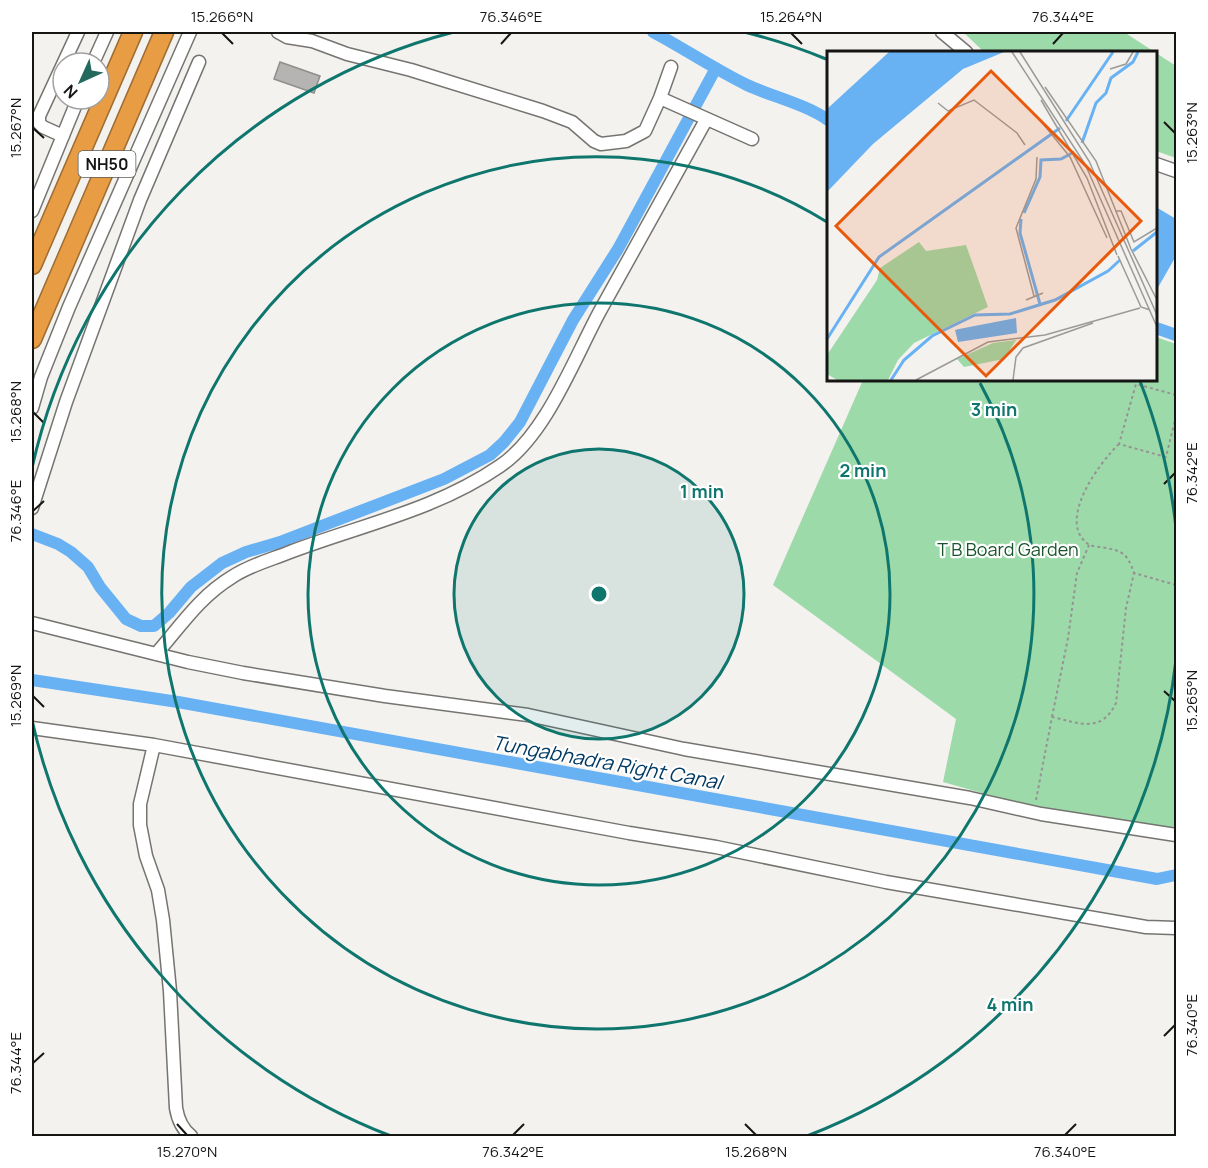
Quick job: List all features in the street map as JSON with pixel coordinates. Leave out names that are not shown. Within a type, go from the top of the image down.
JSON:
[{"type":"highway","name":"NH50","points":[[32,265],[133,32]]},
{"type":"highway","name":"NH50","points":[[32,339],[164,32]]},
{"type":"street","points":[[63,136],[43,127],[39,123],[39,116],[78,32]]},
{"type":"street","points":[[98,51],[106,32]]},
{"type":"street","points":[[32,408],[69,308],[190,32]]},
{"type":"street","points":[[278,32],[287,37],[312,41],[347,54],[411,70],[543,111],[572,122],[594,141],[601,144],[626,141],[645,131],[660,99],[671,67]]},
{"type":"street","points":[[942,32],[965,51]]},
{"type":"street","points":[[32,508],[66,402],[140,200],[198,62]]},
{"type":"street","points":[[660,99],[753,139]]},
{"type":"street","points":[[32,211],[73,111]]},
{"type":"street","points":[[156,654],[198,603],[246,568],[436,502],[482,477],[513,456],[530,438],[550,407],[701,118]]},
{"type":"street","points":[[1157,165],[1176,171]]},
{"type":"street","points":[[32,623],[243,673],[385,696],[528,714],[684,749],[1176,835]]},
{"type":"street","points":[[32,728],[154,745],[716,847],[886,882],[1146,927],[1176,928]]},
{"type":"street","points":[[154,745],[140,804],[140,825],[146,856],[158,890],[163,920],[170,991],[176,1108],[178,1120],[191,1137]]},
{"type":"path","points":[[1052,717],[1086,724],[1098,723],[1111,715],[1116,703],[1127,602],[1134,573],[1125,555],[1117,549],[1089,545],[1079,534],[1076,515],[1094,473],[1119,444],[1136,384],[1176,395]]},
{"type":"path","points":[[1119,444],[1166,457],[1175,429],[1176,416]]},
{"type":"path","points":[[1034,812],[1068,638],[1077,573],[1089,545]]},
{"type":"path","points":[[1134,573],[1176,585]]},
{"type":"green space","points":[[963,32],[1124,32],[1153,51],[983,51]]},
{"type":"green space","points":[[1157,54],[1176,66],[1176,158],[1157,151]]},
{"type":"green space","name":"T B Board Garden","points":[[1157,337],[1176,344],[1176,829],[1067,817],[943,782],[956,719],[773,585],[863,381],[1157,381]]},
{"type":"water","points":[[1157,208],[1176,219],[1176,256],[1157,289]]},
{"type":"building","points":[[280,62],[320,76],[314,93],[274,79]]},
{"type":"waterway","points":[[653,32],[747,85],[799,105],[827,119]]},
{"type":"waterway","points":[[32,534],[58,544],[88,567],[100,587],[126,619],[141,626],[154,626],[169,613],[191,587],[222,563],[444,479],[490,455],[520,422],[573,320],[618,249],[716,68]]},
{"type":"waterway","points":[[1157,328],[1176,335]]},
{"type":"waterway","name":"Tungabhadra Right Canal","points":[[32,680],[178,702],[1157,879],[1176,875]]}]
